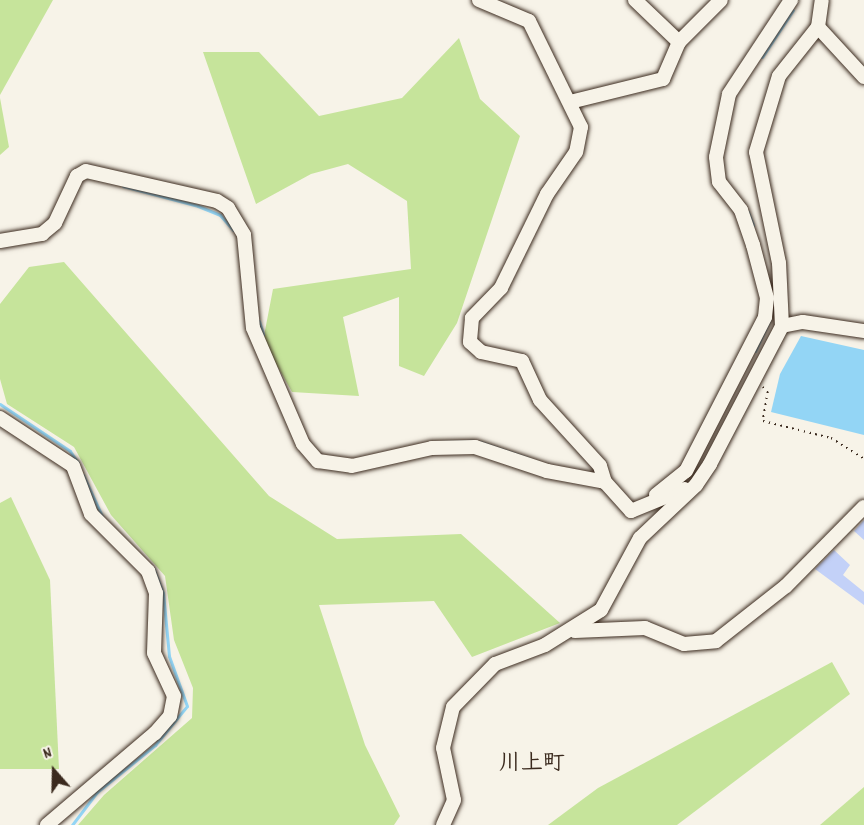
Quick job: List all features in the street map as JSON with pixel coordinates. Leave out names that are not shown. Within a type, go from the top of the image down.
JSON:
[{"type":"street","points":[[479,0],[529,21],[581,127],[576,152],[547,194],[501,288],[472,318],[470,342],[481,352],[522,361],[540,400],[600,466],[605,482],[631,511]]},
{"type":"street","points":[[635,0],[679,42]]},
{"type":"street","points":[[570,102],[663,79],[679,42],[721,0]]},
{"type":"street","points":[[631,511],[686,471],[765,316],[766,298],[753,245],[741,210],[719,182],[716,157],[729,94],[791,0]]},
{"type":"street","points":[[443,825],[454,800],[443,748],[453,707],[495,664],[572,631],[606,604],[640,538],[696,485],[782,326],[779,263],[756,152],[779,76],[818,27],[822,0]]},
{"type":"street","points":[[818,27],[864,77]]},
{"type":"street","points":[[0,242],[42,234],[55,223],[77,176],[86,171],[217,201],[228,208],[244,235],[254,328],[303,444],[318,461],[352,466],[432,448],[475,447],[547,471],[605,482]]},
{"type":"street","points":[[782,326],[803,322],[864,331]]},
{"type":"street","points":[[0,418],[73,466],[91,514],[148,571],[156,593],[154,653],[174,696],[170,716],[155,734],[47,825]]},
{"type":"street","points":[[631,511],[696,485]]},
{"type":"street","points":[[572,631],[645,628],[684,644],[716,641],[786,586],[864,507]]},
{"type":"path","points":[[751,382],[768,392],[764,421],[831,438],[864,459]]},
{"type":"green space","points":[[0,0],[53,0],[0,95]]},
{"type":"green space","points":[[459,38],[480,99],[520,136],[457,323],[424,376],[399,366],[399,297],[343,317],[359,396],[292,392],[263,341],[273,289],[411,269],[407,201],[348,164],[311,174],[256,204],[203,52],[259,52],[319,116],[402,98]]},
{"type":"green space","points":[[0,98],[9,147],[0,155]]},
{"type":"green space","points":[[64,262],[269,496],[337,539],[461,534],[560,623],[472,657],[434,601],[319,605],[365,745],[400,816],[394,825],[78,825],[104,795],[192,718],[193,688],[174,640],[165,576],[111,515],[74,447],[7,404],[0,379],[0,304],[29,267]]},
{"type":"green space","points":[[11,497],[50,580],[59,769],[0,769],[0,503]]},
{"type":"green space","points":[[832,662],[850,694],[677,825],[548,825],[598,788]]},
{"type":"green space","points":[[864,787],[864,825],[820,825]]},
{"type":"water","points":[[801,336],[864,350],[864,435],[771,412],[780,374]]},
{"type":"building","points":[[864,520],[864,540],[854,531]]},
{"type":"building","points":[[834,550],[850,565],[843,575],[864,592],[864,605],[815,569]]},
{"type":"waterway","points":[[762,57],[793,10]]},
{"type":"waterway","points":[[123,186],[198,206],[220,215],[233,230]]},
{"type":"waterway","points":[[748,212],[753,225]]},
{"type":"waterway","points":[[755,351],[770,319]]},
{"type":"waterway","points":[[259,321],[263,334]]},
{"type":"waterway","points":[[0,404],[70,451],[78,463]]},
{"type":"waterway","points":[[438,442],[473,441]]},
{"type":"waterway","points":[[480,442],[528,458]]},
{"type":"waterway","points":[[83,475],[103,518]]},
{"type":"waterway","points":[[72,825],[97,792],[155,745],[187,706],[169,656],[163,593],[154,569]]},
{"type":"district","name":"川上町","points":[[532,765]]}]
